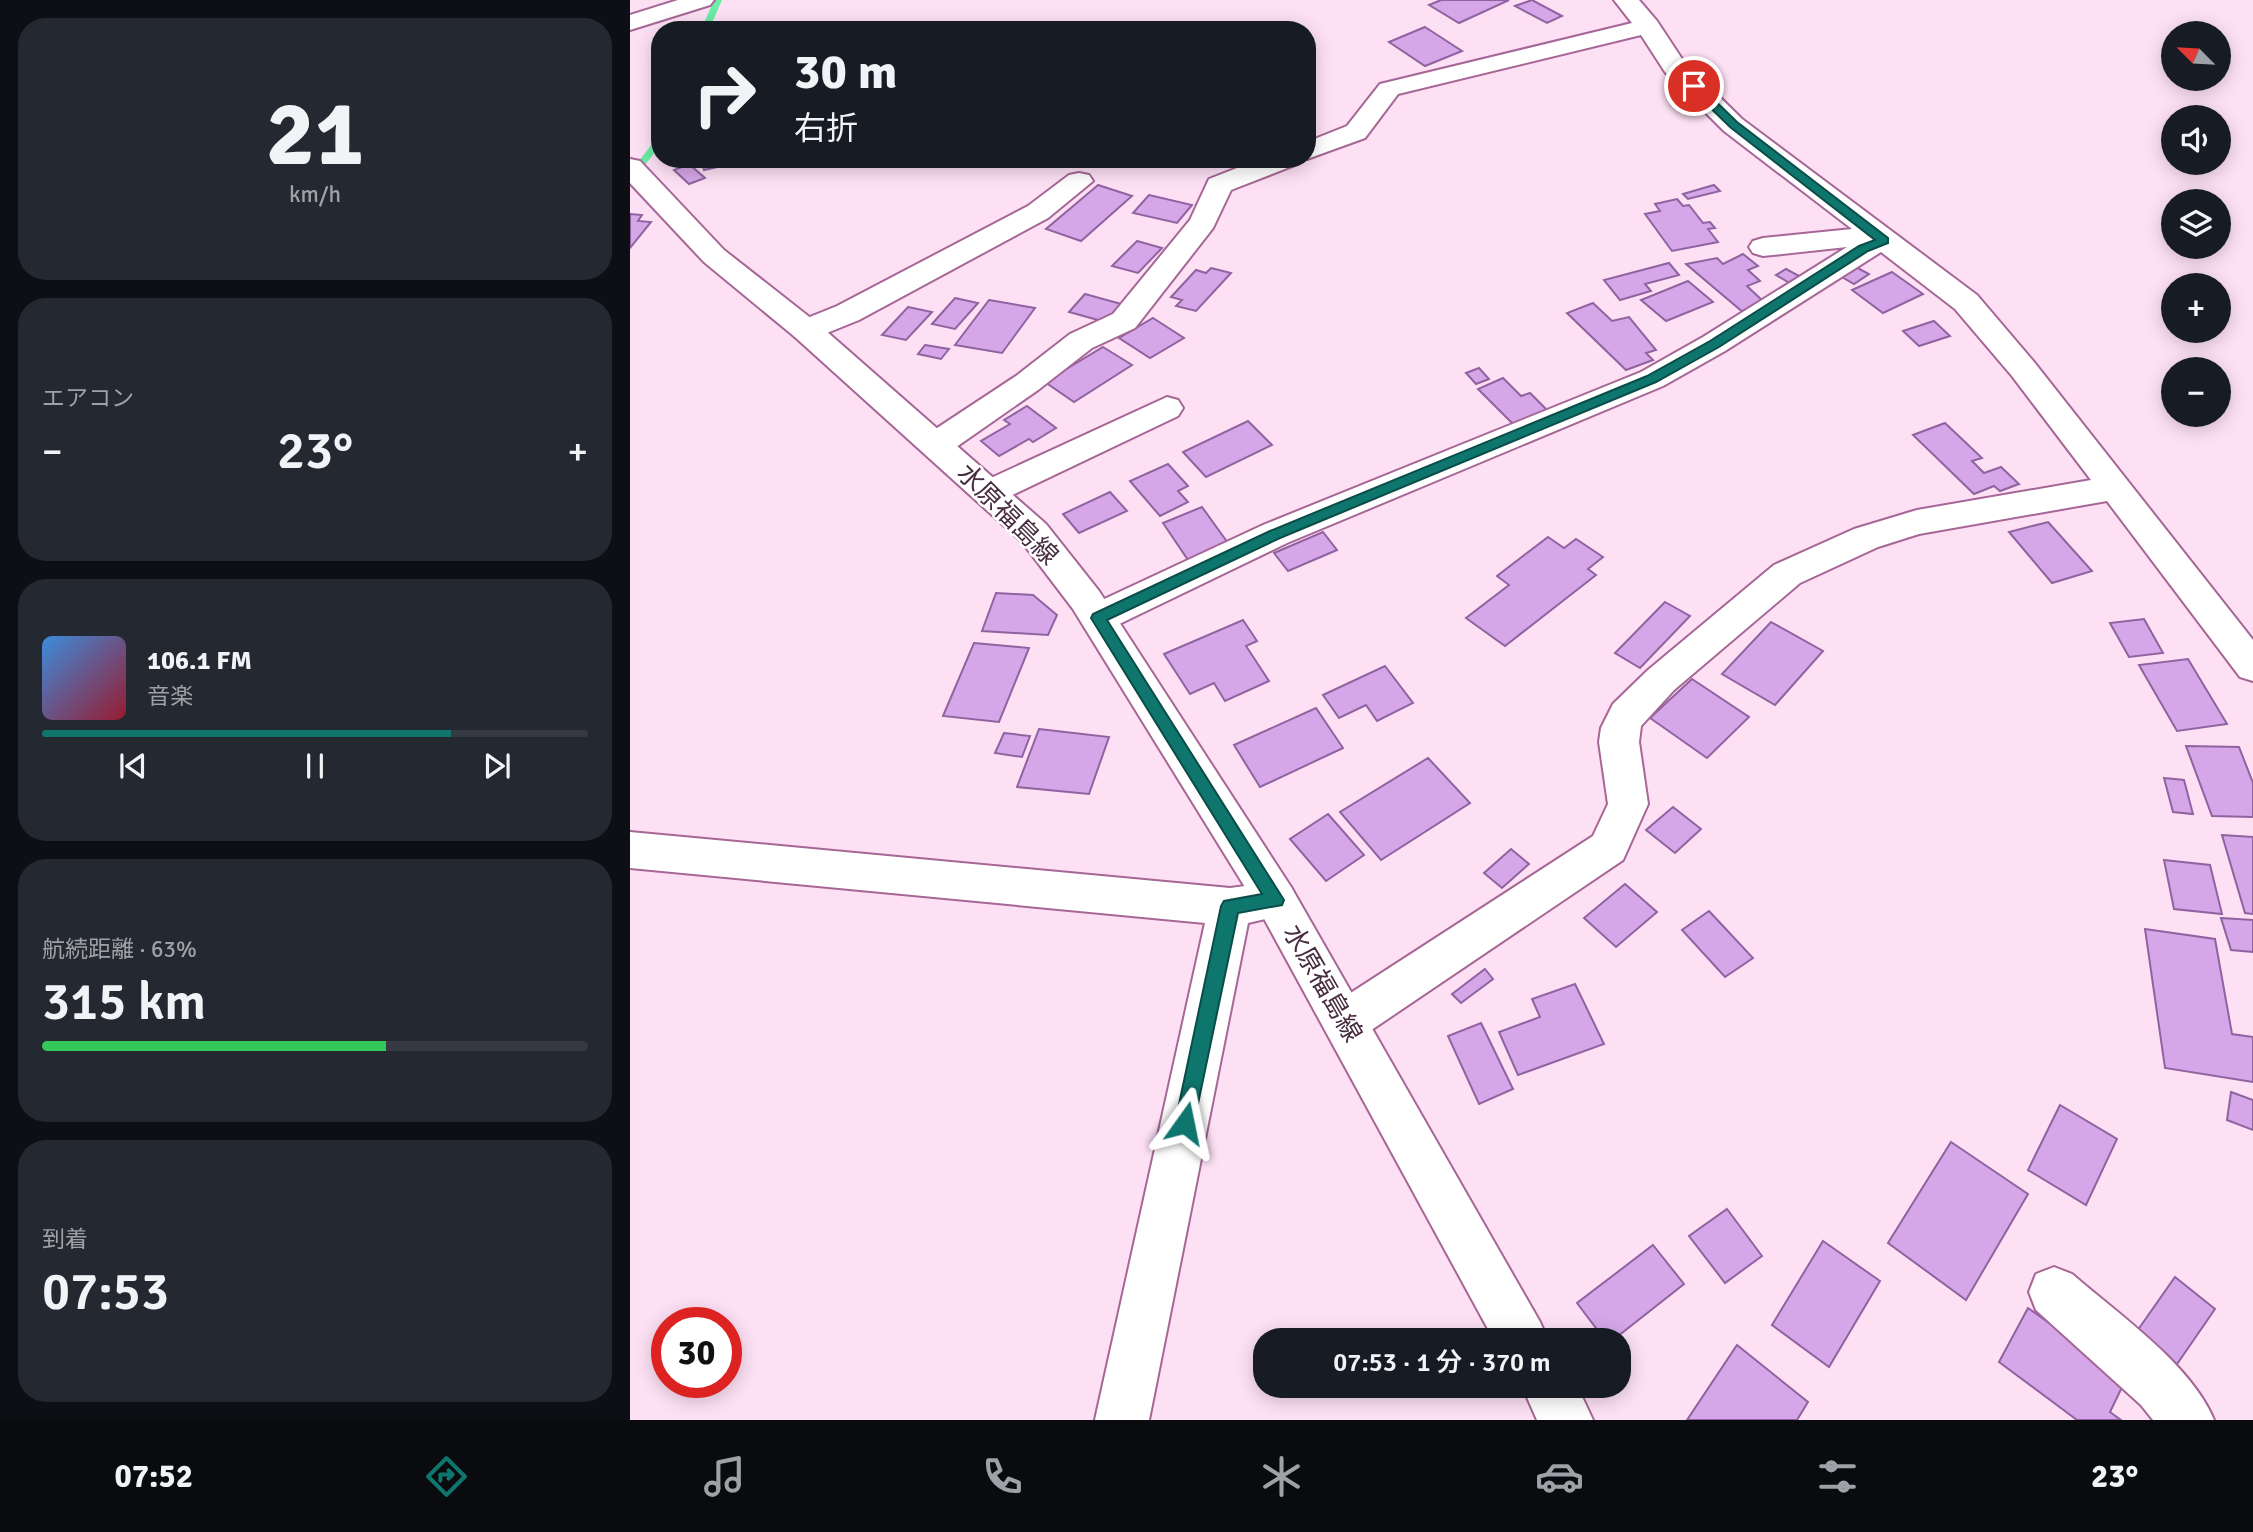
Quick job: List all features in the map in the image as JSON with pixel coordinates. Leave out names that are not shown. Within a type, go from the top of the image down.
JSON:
[{"type":"main road","points":[[630,23],[702,0]]},
{"type":"main road","points":[[1626,0],[1648,26],[1674,67],[1733,124],[1966,302],[2116,488],[2253,667]]},
{"type":"main road","points":[[1316,147],[1356,132],[1389,89],[1648,26]]},
{"type":"main road","points":[[937,444],[1027,383],[1081,341],[1125,321],[1203,222],[1219,185],[1262,168]]},
{"type":"main road","name":"水原福島線","points":[[636,173],[713,256],[806,330],[1034,533],[1098,618],[1276,900],[1515,1328]]},
{"type":"main road","points":[[806,330],[848,313],[1038,212],[1079,181]]},
{"type":"main road","points":[[1763,247],[1880,238]]},
{"type":"main road","points":[[1098,618],[1275,534],[1651,379],[1714,344],[1880,238]]},
{"type":"main road","points":[[990,492],[1167,408]]},
{"type":"main road","points":[[1345,1022],[1608,848],[1628,804],[1619,742],[1620,728],[1627,715],[1661,680],[1787,574],[1866,538],[1917,522],[2116,488]]},
{"type":"main road","points":[[630,850],[1230,906],[1276,900]]},
{"type":"main road","points":[[1122,1420],[1230,906]]},
{"type":"main road","points":[[2054,1292],[2160,1386],[2187,1420]]},
{"type":"main road","points":[[1554,1398],[1566,1420]]},
{"type":"building","points":[[1441,0],[1509,0],[1459,23],[1429,5]]},
{"type":"building","points":[[1532,0],[1562,16],[1547,23],[1515,6]]},
{"type":"building","points":[[1425,27],[1462,51],[1425,66],[1389,42]]},
{"type":"building","points":[[694,168],[705,178],[689,184],[674,170]]},
{"type":"building","points":[[1098,185],[1132,196],[1081,241],[1046,229]]},
{"type":"building","points":[[1714,185],[1720,191],[1688,199],[1683,194]]},
{"type":"building","points":[[1149,195],[1192,205],[1177,223],[1133,213]]},
{"type":"building","points":[[1677,199],[1683,206],[1689,205],[1703,223],[1710,222],[1715,228],[1708,229],[1718,242],[1672,251],[1645,214],[1660,211],[1655,204]]},
{"type":"building","points":[[630,214],[642,215],[638,221],[651,222],[630,248]]},
{"type":"building","points":[[1137,241],[1162,248],[1138,273],[1112,266]]},
{"type":"building","points":[[1743,254],[1758,266],[1748,270],[1760,281],[1747,286],[1766,304],[1744,313],[1686,264],[1717,258],[1723,264]]},
{"type":"building","points":[[1669,263],[1679,275],[1645,284],[1651,291],[1620,300],[1604,280]]},
{"type":"building","points":[[1854,266],[1869,274],[1854,284],[1840,276]]},
{"type":"building","points":[[1211,268],[1231,273],[1196,311],[1176,306],[1182,300],[1171,297],[1196,270],[1206,273]]},
{"type":"building","points":[[1786,269],[1803,278],[1793,285],[1776,275]]},
{"type":"building","points":[[1892,272],[1923,294],[1883,313],[1852,290]]},
{"type":"building","points":[[1688,281],[1713,302],[1666,321],[1641,300]]},
{"type":"building","points":[[1085,294],[1125,305],[1109,323],[1069,312]]},
{"type":"building","points":[[955,298],[978,303],[955,329],[932,324]]},
{"type":"building","points":[[989,300],[1035,308],[1002,353],[955,345]]},
{"type":"building","points":[[1593,303],[1612,321],[1629,317],[1656,350],[1646,353],[1653,360],[1626,370],[1567,313]]},
{"type":"building","points":[[908,307],[932,312],[906,340],[882,335]]},
{"type":"building","points":[[1153,318],[1184,338],[1150,358],[1119,338]]},
{"type":"building","points":[[1934,321],[1950,336],[1919,346],[1903,331]]},
{"type":"building","points":[[925,345],[949,349],[941,359],[918,354]]},
{"type":"building","points":[[1103,347],[1132,365],[1074,402],[1045,382]]},
{"type":"building","points":[[1479,368],[1489,379],[1476,384],[1466,373]]},
{"type":"building","points":[[1503,378],[1521,396],[1530,393],[1548,411],[1514,425],[1478,389]]},
{"type":"building","points":[[1027,406],[1056,428],[1033,442],[1029,439],[999,456],[981,441],[1010,424],[1004,420]]},
{"type":"building","points":[[1248,421],[1272,445],[1206,477],[1183,452]]},
{"type":"building","points":[[1945,423],[1982,458],[1972,461],[1984,473],[2001,467],[2019,484],[2000,491],[1994,486],[1974,494],[1913,435]]},
{"type":"building","points":[[1168,464],[1188,486],[1178,491],[1188,502],[1160,516],[1130,481]]},
{"type":"building","points":[[1110,492],[1127,511],[1079,533],[1063,514]]},
{"type":"building","points":[[1202,507],[1228,543],[1188,560],[1163,523]]},
{"type":"building","points":[[2048,522],[2092,571],[2052,583],[2009,532]]},
{"type":"building","points":[[1323,532],[1337,550],[1288,571],[1274,553]]},
{"type":"building","points":[[1548,537],[1564,548],[1576,539],[1603,557],[1588,569],[1596,575],[1505,646],[1466,618],[1509,585],[1497,576]]},
{"type":"building","points":[[996,593],[1033,595],[1057,615],[1048,635],[982,631]]},
{"type":"building","points":[[1665,602],[1690,616],[1640,668],[1615,653]]},
{"type":"building","points":[[2144,619],[2163,653],[2129,657],[2110,623]]},
{"type":"building","points":[[1243,620],[1257,641],[1246,646],[1269,681],[1225,701],[1214,683],[1190,694],[1164,654]]},
{"type":"building","points":[[1771,622],[1823,651],[1775,705],[1722,674]]},
{"type":"building","points":[[974,643],[1029,648],[999,722],[943,716]]},
{"type":"building","points":[[2188,659],[2227,724],[2177,731],[2139,665]]},
{"type":"building","points":[[1385,666],[1413,703],[1377,721],[1366,705],[1339,718],[1323,695]]},
{"type":"building","points":[[1692,679],[1749,717],[1707,758],[1650,718]]},
{"type":"building","points":[[1316,708],[1343,748],[1260,787],[1234,745]]},
{"type":"building","points":[[1039,729],[1109,737],[1089,794],[1017,787]]},
{"type":"building","points":[[1004,733],[1030,736],[1022,757],[995,753]]},
{"type":"building","points":[[2186,746],[2239,747],[2253,783],[2253,817],[2212,816]]},
{"type":"building","points":[[1428,758],[1470,803],[1381,860],[1340,812]]},
{"type":"building","points":[[2164,778],[2184,780],[2193,814],[2173,812]]},
{"type":"building","points":[[1673,807],[1701,829],[1675,853],[1646,830]]},
{"type":"building","points":[[1328,814],[1364,855],[1326,881],[1290,839]]},
{"type":"building","points":[[2222,835],[2253,837],[2253,914],[2245,913]]},
{"type":"building","points":[[1511,849],[1529,864],[1502,888],[1484,873]]},
{"type":"building","points":[[2164,860],[2210,865],[2222,914],[2174,909]]},
{"type":"building","points":[[1625,884],[1657,912],[1616,947],[1584,918]]},
{"type":"building","points":[[1709,911],[1753,958],[1725,977],[1682,930]]},
{"type":"building","points":[[2221,918],[2253,920],[2253,952],[2231,950]]},
{"type":"building","points":[[2145,929],[2215,939],[2232,1034],[2253,1037],[2253,1082],[2165,1068]]},
{"type":"building","points":[[1485,969],[1493,979],[1461,1003],[1452,994]]},
{"type":"building","points":[[1575,984],[1604,1044],[1518,1075],[1499,1032],[1540,1017],[1532,999]]},
{"type":"building","points":[[1481,1023],[1513,1089],[1479,1104],[1448,1036]]},
{"type":"building","points":[[2231,1092],[2253,1100],[2253,1130],[2227,1120]]},
{"type":"building","points":[[2060,1105],[2117,1139],[2086,1205],[2028,1170]]},
{"type":"building","points":[[1951,1142],[2028,1194],[1966,1300],[1888,1243]]},
{"type":"building","points":[[1727,1209],[1762,1256],[1725,1283],[1689,1236]]},
{"type":"building","points":[[1823,1241],[1880,1281],[1829,1367],[1772,1325]]},
{"type":"building","points":[[1653,1245],[1684,1284],[1628,1328],[1596,1328],[1577,1303]]},
{"type":"building","points":[[2175,1277],[2215,1309],[2175,1367],[2135,1334]]},
{"type":"building","points":[[2028,1308],[2097,1357],[2125,1381],[2110,1412],[2121,1420],[2077,1420],[1999,1362]]},
{"type":"building","points":[[1737,1345],[1808,1402],[1797,1420],[1687,1420]]},
{"type":"waterway","points":[[709,21],[718,0]]},
{"type":"waterway","points":[[630,178],[651,151]]},
{"type":"route","points":[[1185,1123],[1230,906],[1276,900],[1098,618],[1275,534],[1651,379],[1714,344],[1863,249],[1884,240],[1733,124],[1694,86]]}]
